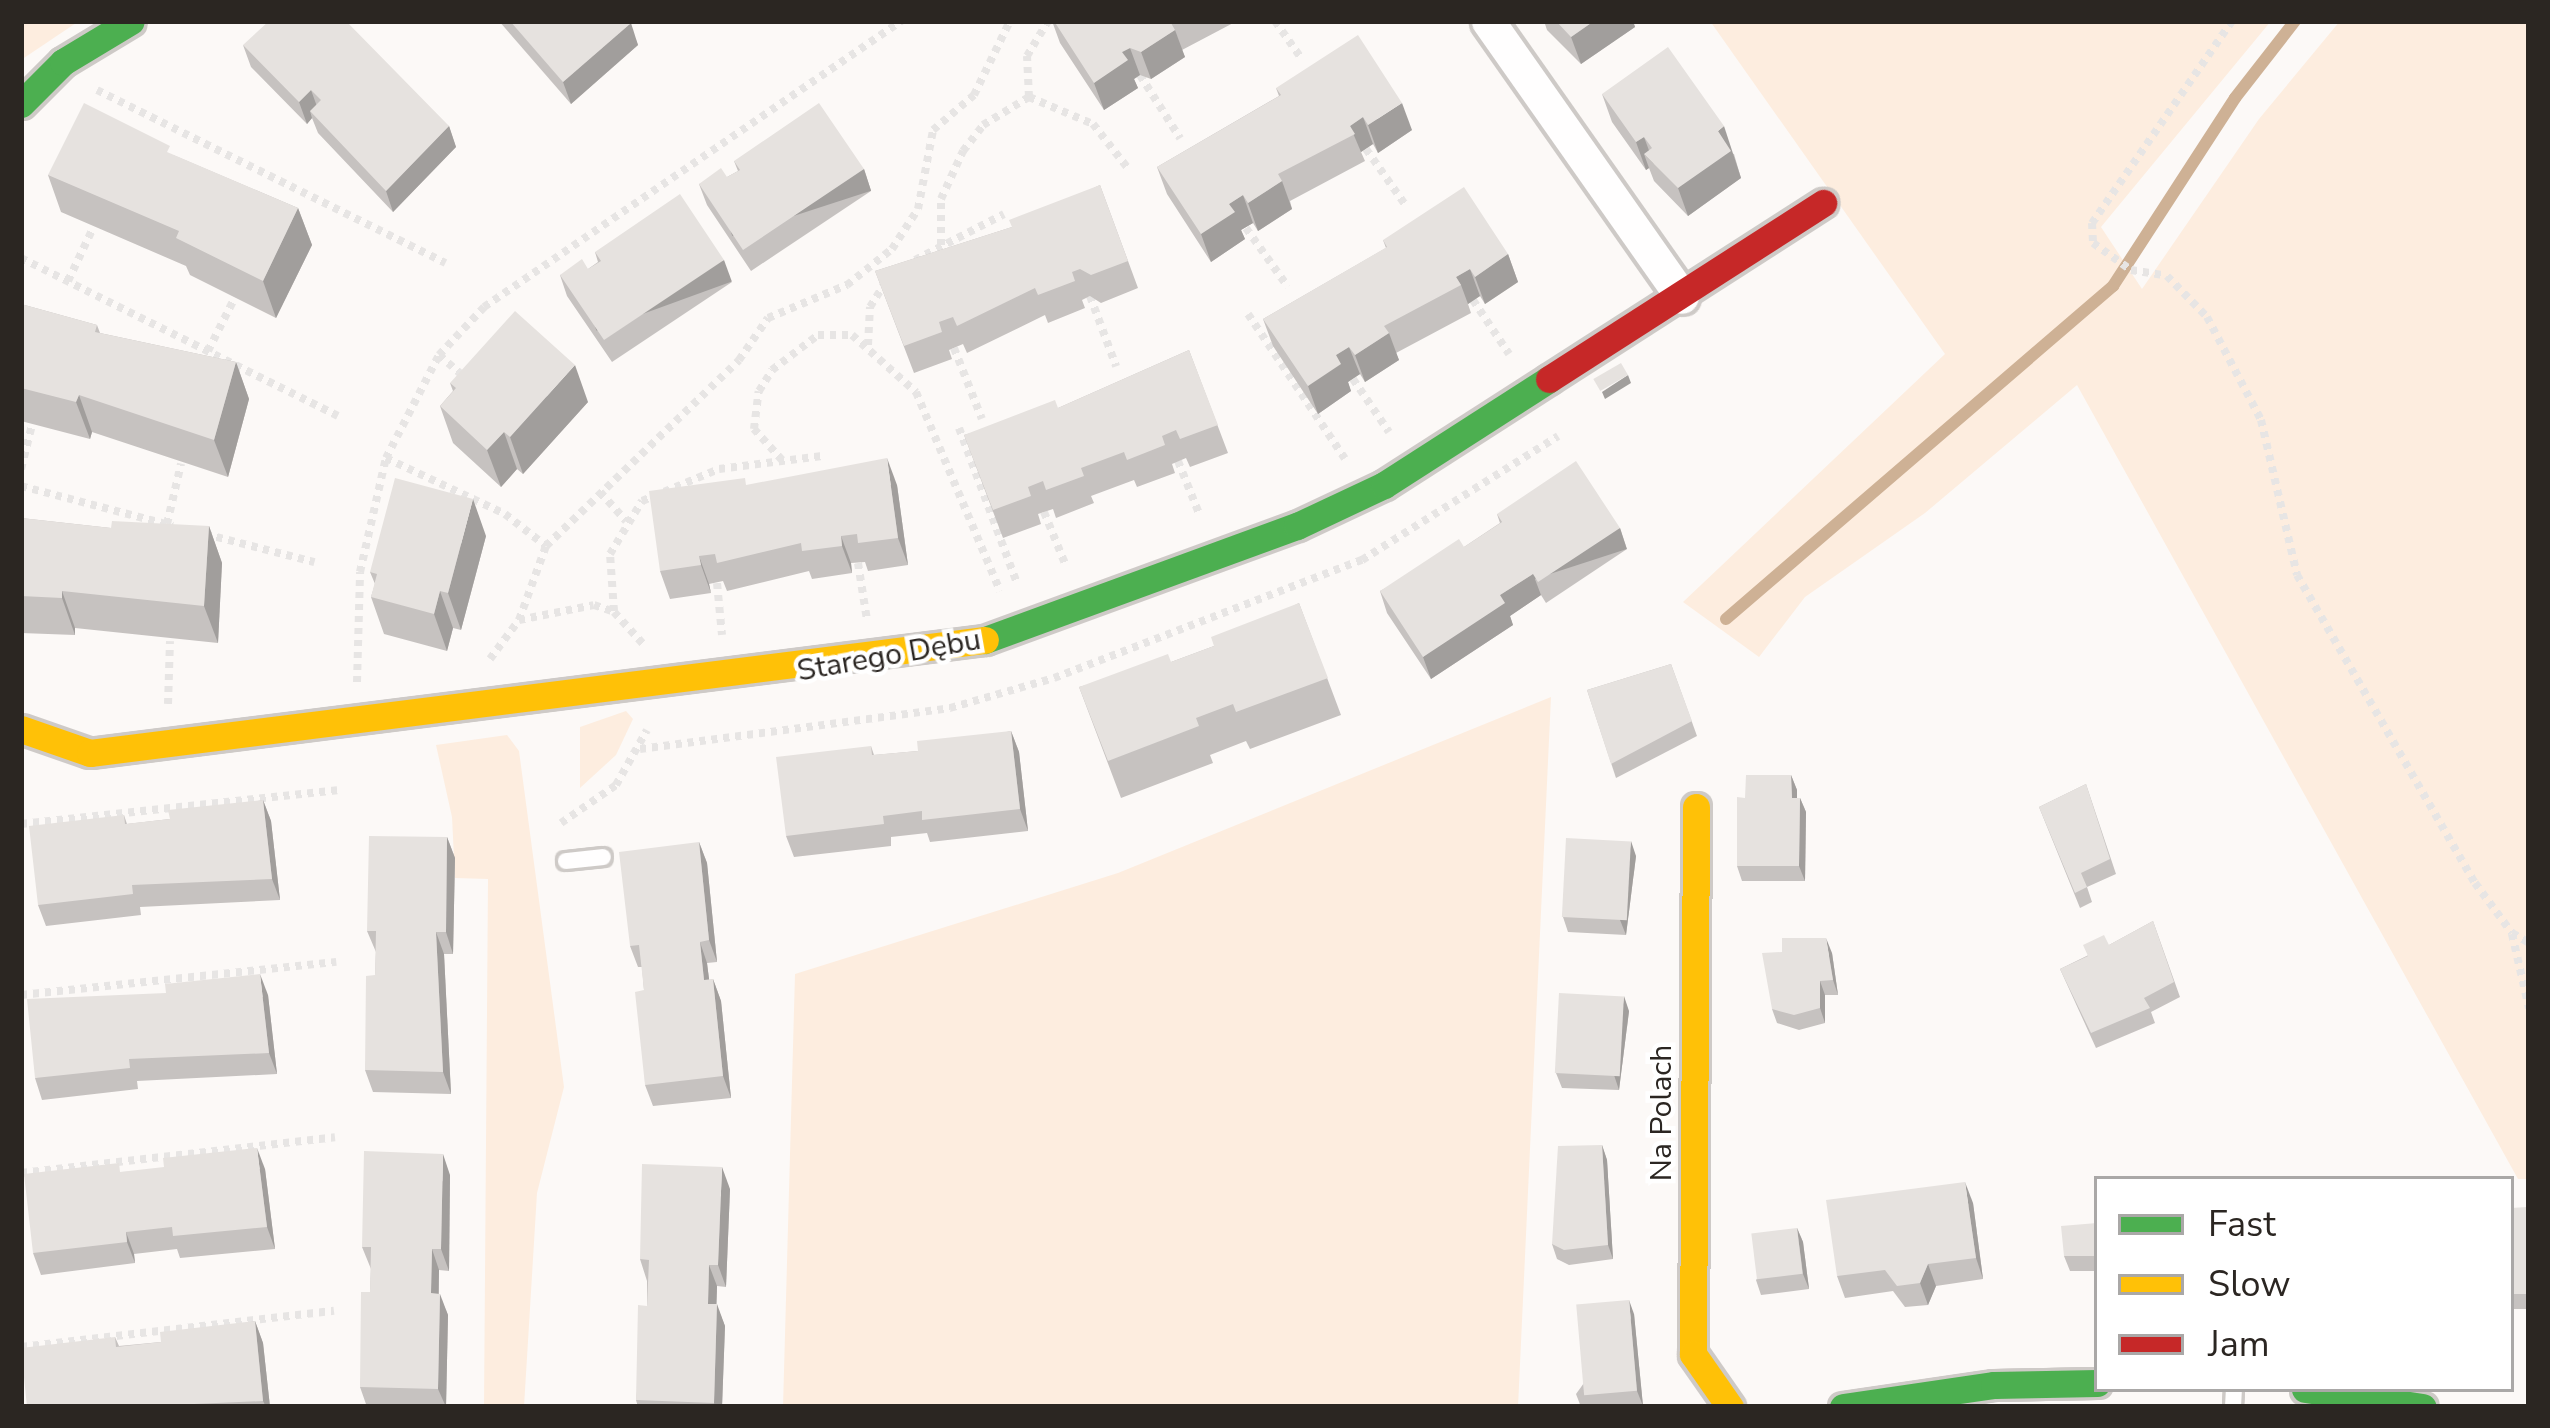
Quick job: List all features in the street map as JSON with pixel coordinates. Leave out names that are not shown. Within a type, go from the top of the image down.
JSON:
[{"type":"street","points":[[21,104],[63,62],[131,21]]},
{"type":"street","points":[[1488,21],[1682,297]]},
{"type":"street","name":"Starego Dębu","points":[[21,729],[55,747],[91,753],[651,691],[962,649],[1297,526],[1384,485],[1823,203]]},
{"type":"street","name":"Na Polach","points":[[1696,807],[1694,1354],[1730,1407]]},
{"type":"street","points":[[1844,1407],[2094,1383]]},
{"type":"street","points":[[2324,1392],[2422,1407]]},
{"type":"lane","points":[[566,861],[603,857]]},
{"type":"path","points":[[357,695],[360,572],[386,458],[439,355],[484,307],[902,21]]},
{"type":"path","points":[[483,668],[519,620],[546,546],[739,360],[768,318],[821,299],[876,264],[918,208],[933,130],[974,94],[1010,21]]},
{"type":"path","points":[[1029,97],[1028,56],[1048,21]]},
{"type":"path","points":[[1275,21],[1301,58]]},
{"type":"path","points":[[2231,21],[2092,223],[2100,254],[2128,267],[2167,276],[2222,342],[2261,420],[2297,575],[2512,933],[2529,1008]]},
{"type":"path","points":[[1140,75],[1180,138]]},
{"type":"path","points":[[97,90],[445,263]]},
{"type":"path","points":[[1029,97],[1093,124],[1127,167]]},
{"type":"path","points":[[941,244],[941,200],[963,152],[983,125],[1029,97]]},
{"type":"path","points":[[1366,149],[1406,206]]},
{"type":"path","points":[[909,263],[1004,214]]},
{"type":"path","points":[[68,281],[93,228]]},
{"type":"path","points":[[1246,228],[1288,287]]},
{"type":"path","points":[[21,257],[338,416]]},
{"type":"path","points":[[868,345],[870,307],[888,277],[876,264]]},
{"type":"path","points":[[1090,296],[1116,366]]},
{"type":"path","points":[[208,351],[235,297]]},
{"type":"path","points":[[1473,301],[1521,371]]},
{"type":"path","points":[[1248,314],[1355,476]]},
{"type":"path","points":[[782,460],[754,429],[752,410],[772,370],[830,330],[868,345],[923,405],[1007,607]]},
{"type":"path","points":[[954,348],[982,419]]},
{"type":"path","points":[[439,355],[470,382]]},
{"type":"path","points":[[1353,379],[1400,448]]},
{"type":"path","points":[[21,469],[32,424]]},
{"type":"path","points":[[959,428],[1024,602]]},
{"type":"path","points":[[614,613],[610,554],[626,521],[660,490],[719,469],[822,456]]},
{"type":"path","points":[[386,458],[505,514],[546,546]]},
{"type":"path","points":[[1178,461],[1207,533]]},
{"type":"path","points":[[167,524],[181,464]]},
{"type":"path","points":[[21,486],[314,562]]},
{"type":"path","points":[[600,493],[626,521]]},
{"type":"path","points":[[1044,512],[1074,584]]},
{"type":"path","points":[[858,562],[869,638]]},
{"type":"path","points":[[360,572],[376,576]]},
{"type":"path","points":[[717,583],[724,654]]},
{"type":"path","points":[[519,620],[571,604],[614,613],[645,646],[650,722],[628,770],[599,800],[561,823]]},
{"type":"path","points":[[167,717],[170,641]]},
{"type":"path","points":[[21,824],[337,790]]},
{"type":"path","points":[[2512,933],[2529,943]]},
{"type":"path","points":[[21,995],[336,962]]},
{"type":"path","points":[[21,1173],[335,1138]]},
{"type":"path","points":[[21,1346],[334,1311]]},
{"type":"shaded area","points":[[21,21],[79,21],[21,60]]},
{"type":"shaded area","points":[[1710,21],[2271,21],[2101,227],[2142,289],[2259,119],[2340,21],[2529,21],[2529,1179],[2518,1179],[2077,385],[1925,513],[1805,597],[1759,657],[1683,602],[1945,354]]},
{"type":"shaded area","points":[[1551,697],[1518,1407],[783,1407],[795,974],[1118,873]]},
{"type":"shaded area","points":[[626,711],[633,719],[616,755],[580,788],[580,727]]},
{"type":"shaded area","points":[[507,735],[519,751],[564,1087],[537,1193],[524,1407],[484,1407],[488,879],[455,878],[452,817],[436,745]]},
{"type":"building","points":[[269,21],[346,21],[449,126],[386,191],[310,111],[321,100],[311,90],[299,102],[243,45]]},
{"type":"building","points":[[510,21],[628,21],[631,23],[563,82]]},
{"type":"building","points":[[1054,21],[1175,21],[1171,23],[1175,30],[1141,52],[1130,48],[1122,52],[1128,60],[1094,83]]},
{"type":"building","points":[[1556,21],[1594,21],[1571,37]]},
{"type":"building","points":[[1358,35],[1402,103],[1368,125],[1363,117],[1350,126],[1355,134],[1278,174],[1282,181],[1248,203],[1243,195],[1229,204],[1235,212],[1201,234],[1157,167],[1281,95],[1276,88]]},
{"type":"building","points":[[1668,47],[1724,126],[1718,131],[1731,151],[1678,188],[1644,154],[1652,148],[1644,137],[1636,142],[1602,94]]},
{"type":"building","points":[[84,103],[170,146],[167,152],[298,208],[263,281],[176,238],[179,231],[48,175]]},
{"type":"building","points":[[819,103],[864,169],[743,250],[699,184],[721,168],[727,177],[740,170],[734,161]]},
{"type":"building","points":[[1100,185],[1128,261],[1091,275],[1080,269],[1072,272],[1075,281],[1038,295],[1035,288],[957,326],[953,317],[939,322],[942,332],[904,346],[875,271],[1012,227],[1009,220]]},
{"type":"building","points":[[1464,187],[1508,254],[1475,277],[1470,269],[1456,277],[1461,285],[1384,326],[1389,333],[1355,355],[1349,347],[1336,355],[1341,364],[1308,386],[1263,319],[1387,247],[1383,240]]},
{"type":"building","points":[[680,194],[724,260],[604,340],[560,275],[582,259],[588,269],[601,261],[595,252]]},
{"type":"building","points":[[21,304],[97,325],[95,332],[236,362],[214,440],[79,395],[76,402],[21,388]]},
{"type":"building","points":[[515,311],[575,365],[510,437],[504,432],[487,450],[440,406],[456,388],[450,383]]},
{"type":"building","points":[[1189,350],[1218,425],[1180,439],[1176,430],[1162,436],[1165,445],[1127,460],[1124,452],[1081,468],[1084,476],[1046,490],[1043,481],[1028,487],[1031,496],[993,510],[964,435],[1055,400],[1058,408]]},
{"type":"building","points":[[1621,363],[1628,375],[1600,391],[1593,379]]},
{"type":"building","points":[[887,458],[898,538],[858,543],[857,534],[841,536],[842,546],[802,551],[801,543],[717,563],[715,554],[699,556],[701,565],[660,571],[649,491],[745,478],[746,485]]},
{"type":"building","points":[[1576,461],[1620,528],[1538,582],[1533,574],[1500,595],[1505,603],[1423,657],[1380,591],[1459,539],[1464,547],[1502,522],[1497,514]]},
{"type":"building","points":[[395,478],[473,499],[448,593],[440,591],[434,614],[371,597],[377,574],[370,572]]},
{"type":"building","points":[[21,518],[111,528],[112,521],[209,526],[204,606],[62,591],[62,598],[21,596]]},
{"type":"building","points":[[1299,603],[1328,678],[1236,712],[1233,704],[1196,718],[1199,726],[1108,761],[1079,687],[1168,654],[1171,662],[1214,646],[1211,637]]},
{"type":"building","points":[[1671,664],[1692,721],[1611,764],[1587,690]]},
{"type":"building","points":[[1011,731],[1020,809],[922,820],[922,811],[883,816],[884,824],[786,836],[776,757],[871,746],[872,755],[918,751],[917,741]]},
{"type":"building","points":[[1746,775],[1791,775],[1792,798],[1800,798],[1799,866],[1737,866],[1737,797],[1745,798]]},
{"type":"building","points":[[2086,784],[2110,859],[2081,873],[2087,887],[2075,893],[2039,807]]},
{"type":"building","points":[[263,800],[272,879],[132,885],[133,894],[38,905],[29,826],[124,815],[125,824],[170,819],[168,810]]},
{"type":"building","points":[[369,836],[447,837],[446,932],[436,932],[443,1072],[365,1070],[366,976],[375,975],[376,931],[367,931]]},
{"type":"building","points":[[1566,838],[1631,841],[1627,920],[1562,917]]},
{"type":"building","points":[[699,842],[709,940],[700,942],[704,980],[713,979],[723,1076],[645,1085],[635,992],[644,990],[639,945],[630,946],[619,852]]},
{"type":"building","points":[[2153,921],[2174,982],[2144,998],[2150,1008],[2091,1033],[2060,969],[2088,956],[2083,945],[2104,935],[2109,945]]},
{"type":"building","points":[[1782,938],[1826,938],[1833,980],[1820,981],[1820,1008],[1794,1015],[1772,1009],[1762,953],[1782,952]]},
{"type":"building","points":[[260,974],[269,1053],[129,1059],[130,1068],[35,1078],[27,999],[166,993],[165,984]]},
{"type":"building","points":[[1559,993],[1624,996],[1620,1076],[1555,1073]]},
{"type":"building","points":[[1602,1145],[1608,1245],[1564,1250],[1552,1244],[1558,1146]]},
{"type":"building","points":[[257,1148],[267,1227],[173,1236],[172,1227],[126,1232],[127,1242],[33,1253],[24,1174],[119,1163],[120,1172],[164,1167],[163,1158]]},
{"type":"building","points":[[364,1151],[443,1154],[441,1249],[432,1249],[431,1293],[440,1294],[438,1389],[360,1387],[361,1292],[370,1292],[371,1247],[362,1247]]},
{"type":"building","points":[[642,1164],[722,1167],[718,1265],[709,1265],[708,1304],[717,1304],[714,1403],[636,1400],[638,1305],[647,1306],[649,1260],[640,1259]]},
{"type":"building","points":[[1965,1182],[1976,1258],[1928,1264],[1920,1283],[1897,1286],[1885,1270],[1837,1276],[1826,1200]]},
{"type":"building","points":[[2527,1207],[2529,1214],[2529,1294],[2514,1294],[2514,1208]]},
{"type":"building","points":[[2094,1223],[2094,1256],[2064,1256],[2061,1226]]},
{"type":"building","points":[[1797,1228],[1803,1274],[1757,1279],[1751,1234]]},
{"type":"building","points":[[1629,1300],[1637,1391],[1584,1395],[1576,1305]]},
{"type":"building","points":[[255,1321],[263,1401],[27,1407],[21,1348],[115,1337],[116,1347],[161,1342],[160,1332]]},
{"type":"waterway","points":[[1726,619],[2113,286],[2235,98],[2295,21]]},
{"type":"traffic: fast","points":[[21,104],[63,62],[131,21]]},
{"type":"traffic: fast","points":[[985,640],[1297,526],[1384,485],[1549,379]]},
{"type":"traffic: fast","points":[[1843,1407],[1994,1385],[2094,1383]]},
{"type":"traffic: fast","points":[[2325,1392],[2423,1407]]},
{"type":"traffic: slow","points":[[21,729],[90,753],[985,640]]},
{"type":"traffic: slow","points":[[1696,807],[1693,1354],[1730,1407]]},
{"type":"traffic: jam","points":[[1549,379],[1823,203]]}]
